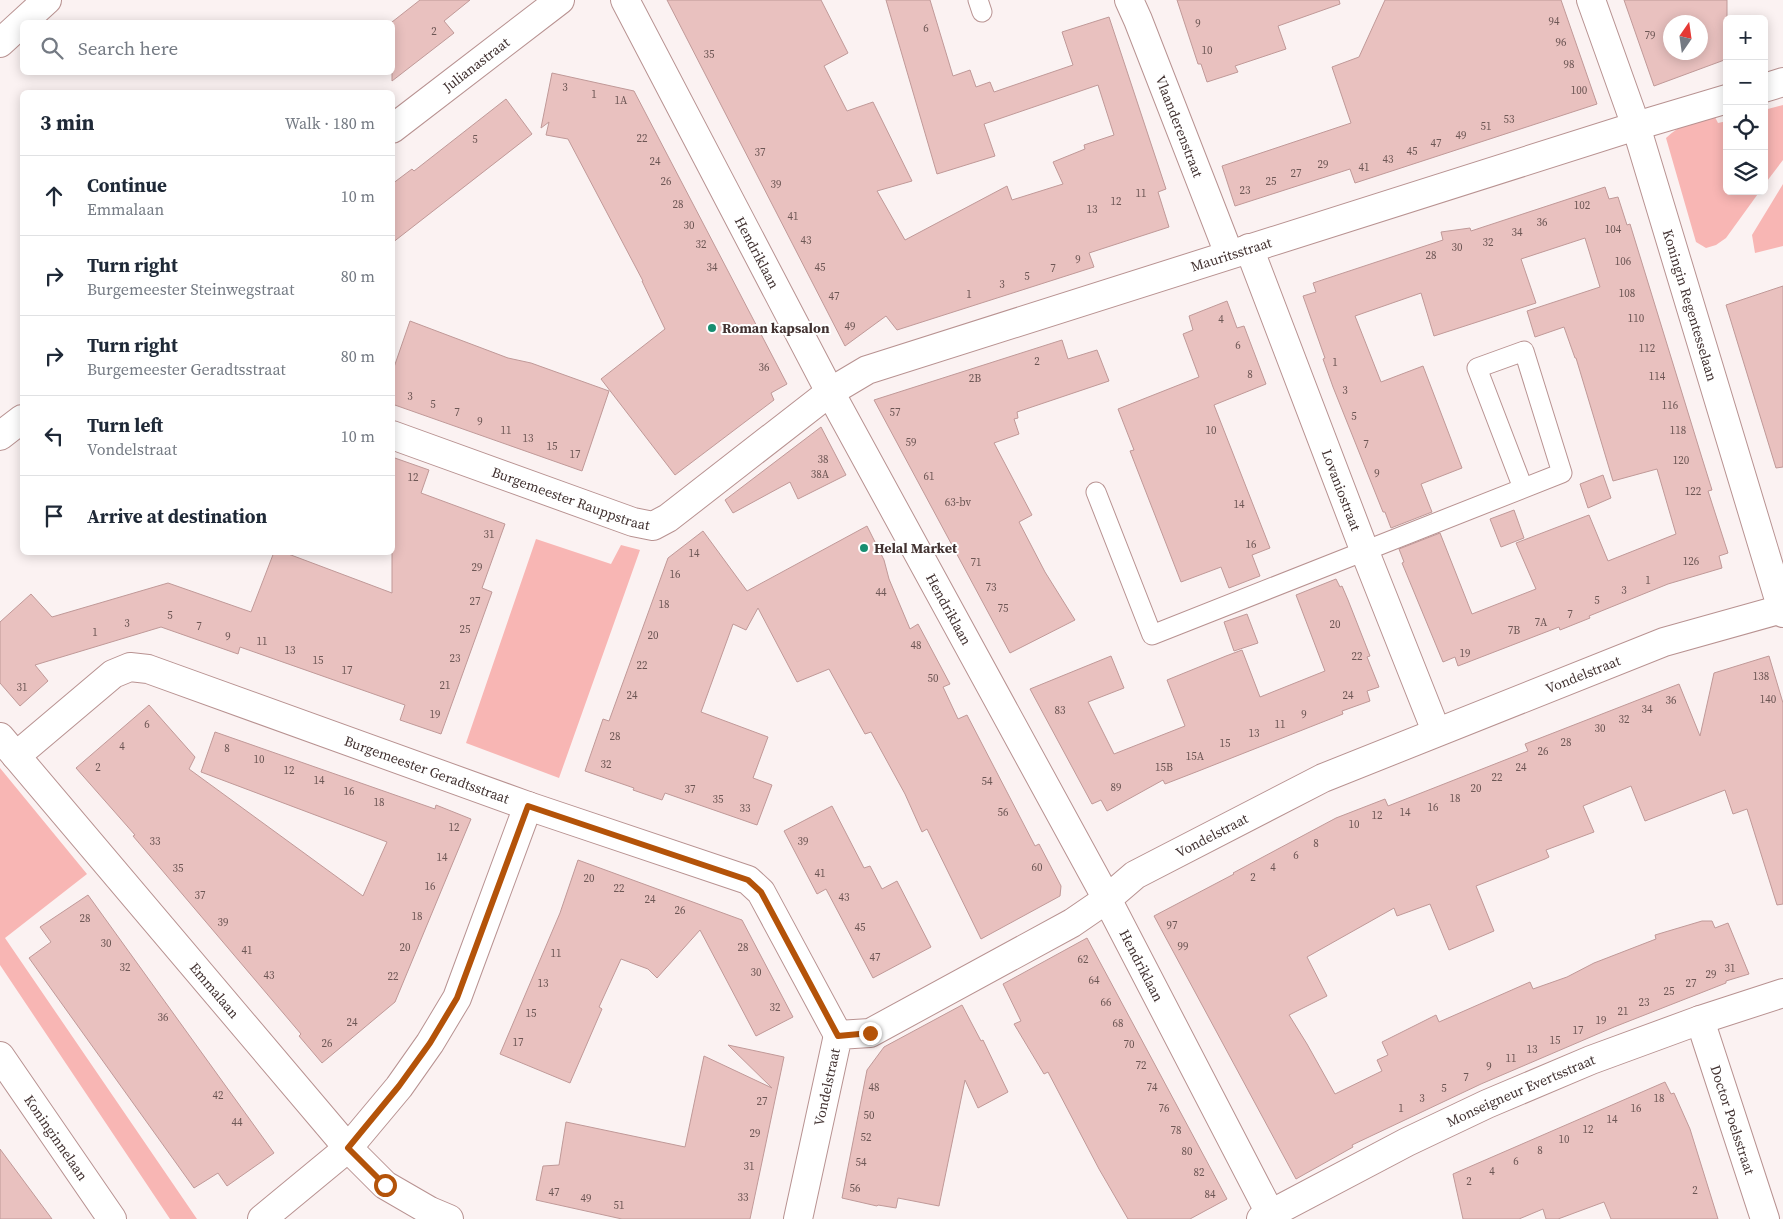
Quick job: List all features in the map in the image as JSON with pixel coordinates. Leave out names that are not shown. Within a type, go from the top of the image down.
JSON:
[{"type":"street","points":[[25,20],[46,0]]},
{"type":"street","name":"Julianastraat","points":[[395,128],[560,0]]},
{"type":"street","name":"Hendriklaan","points":[[626,0],[830,392],[1107,899],[1268,1218]]},
{"type":"street","name":"Vlaanderenstraat","points":[[1129,0],[1239,251]]},
{"type":"street","name":"Koningin Regentesselaan","points":[[1591,0],[1636,126],[1782,611]]},
{"type":"street","points":[[0,44],[20,25]]},
{"type":"street","points":[[1768,87],[1783,82]]},
{"type":"street","name":"Mauritsstraat","points":[[830,392],[867,370],[1239,251],[1723,100]]},
{"type":"street","name":"Lovaniostraat","points":[[1239,251],[1365,552],[1436,731]]},
{"type":"street","name":"Burgemeester Rauppstraat","points":[[395,436],[633,522],[653,526],[668,518],[830,392]]},
{"type":"street","points":[[0,436],[20,421]]},
{"type":"street","name":"Vondelstraat","points":[[798,1219],[838,1036],[870,1033],[1072,923],[1107,899],[1135,875],[1323,778],[1436,731],[1664,642],[1782,611]]},
{"type":"street","name":"Burgemeester Geradtsstraat","points":[[8,746],[113,674],[130,667],[148,669],[528,806],[748,880],[761,892],[838,1036]]},
{"type":"street","name":"Emmalaan","points":[[8,746],[348,1148],[385,1185],[430,1212],[449,1219]]},
{"type":"street","points":[[262,1219],[348,1148],[430,1043],[457,998],[528,806]]},
{"type":"street","name":"Monseigneur Evertsstraat","points":[[1268,1218],[1407,1142],[1487,1104],[1591,1060],[1700,1020],[1783,993]]},
{"type":"street","name":"Doctor Poelsstraat","points":[[1700,1020],[1765,1219]]},
{"type":"street","name":"Koninginnelaan","points":[[0,1056],[112,1219]]},
{"type":"lane","points":[[1096,492],[1152,635],[1562,473],[1524,351],[1477,368],[1523,488]]},
{"type":"shaded area","points":[[1783,105],[1783,160],[1768,180],[1768,150],[1768,109]]},
{"type":"shaded area","points":[[1714,115],[1718,123],[1723,122],[1723,195],[1757,195],[1726,238],[1716,245],[1706,248],[1696,242],[1666,138],[1671,133],[1695,121]]},
{"type":"shaded area","points":[[1783,184],[1783,246],[1755,253],[1752,235]]},
{"type":"shaded area","points":[[536,539],[611,564],[621,545],[640,550],[559,778],[466,743]]},
{"type":"shaded area","points":[[0,768],[87,874],[5,938],[197,1219],[170,1219],[0,965]]},
{"type":"building","points":[[420,0],[470,0],[444,21],[454,33],[392,81],[392,75],[395,75],[395,20]]},
{"type":"building","points":[[667,0],[821,0],[848,53],[824,66],[847,111],[873,102],[912,181],[877,191],[905,240],[1007,186],[1012,200],[1063,184],[1053,162],[1085,149],[1084,145],[1114,135],[1098,85],[984,124],[995,156],[937,174],[886,0],[930,0],[953,76],[970,70],[976,87],[990,82],[994,92],[1073,65],[1062,32],[1109,17],[1166,189],[1158,192],[1169,227],[1089,253],[1094,267],[897,330],[886,316],[845,346]]},
{"type":"building","points":[[1177,0],[1339,0],[1340,4],[1278,26],[1286,49],[1235,66],[1238,72],[1207,82],[1201,64],[1198,64]]},
{"type":"building","points":[[1385,0],[1561,0],[1597,104],[1355,183],[1350,169],[1235,206],[1222,166],[1351,123],[1332,67],[1359,57]]},
{"type":"building","points":[[1624,0],[1727,0],[1727,15],[1723,15],[1723,60],[1654,86]]},
{"type":"building","points":[[552,73],[634,91],[787,384],[771,393],[774,400],[675,475],[601,379],[665,329],[643,281],[568,139],[546,135],[549,122],[541,128]]},
{"type":"building","points":[[506,99],[532,134],[395,241],[395,182],[412,169],[414,171]]},
{"type":"building","points":[[1605,187],[1609,199],[1618,197],[1627,225],[1630,224],[1712,490],[1708,491],[1728,553],[1719,556],[1722,568],[1668,584],[1589,616],[1590,618],[1560,630],[1559,627],[1458,666],[1455,657],[1443,662],[1402,563],[1404,562],[1399,549],[1440,533],[1472,614],[1536,589],[1516,543],[1589,515],[1608,561],[1676,534],[1657,469],[1613,481],[1576,358],[1564,327],[1535,337],[1527,311],[1600,287],[1585,238],[1521,259],[1536,303],[1434,336],[1421,293],[1355,316],[1381,382],[1423,366],[1462,468],[1421,484],[1432,512],[1391,528],[1333,387],[1303,296],[1316,292],[1313,283],[1443,240],[1441,232],[1470,228],[1471,231]]},
{"type":"building","points":[[1783,286],[1783,467],[1776,468],[1726,305]]},
{"type":"building","points":[[1227,301],[1237,328],[1244,326],[1266,384],[1214,405],[1270,548],[1252,555],[1260,576],[1229,588],[1221,567],[1181,582],[1130,451],[1134,450],[1118,409],[1199,377],[1183,334],[1193,330],[1189,316]]},
{"type":"building","points":[[410,321],[508,358],[531,363],[609,391],[582,471],[395,405],[395,364]]},
{"type":"building","points":[[1062,340],[1068,359],[1097,350],[1109,381],[1017,412],[1018,418],[1014,419],[1019,434],[994,443],[1032,515],[1019,522],[1045,572],[1075,620],[1010,653],[874,400]]},
{"type":"building","points":[[821,427],[846,475],[798,499],[790,482],[733,513],[725,500]]},
{"type":"building","points":[[395,458],[429,470],[421,493],[505,524],[482,588],[492,592],[441,734],[400,720],[405,705],[240,647],[238,654],[161,627],[35,665],[48,681],[20,706],[0,683],[0,622],[31,594],[52,617],[168,583],[251,612],[273,555],[291,555],[392,593],[392,555],[395,555]]},
{"type":"building","points":[[1603,475],[1611,498],[1588,508],[1580,484]]},
{"type":"building","points":[[1514,510],[1524,538],[1501,547],[1490,519]]},
{"type":"building","points":[[867,526],[884,560],[889,579],[910,629],[918,624],[950,684],[943,687],[958,719],[967,715],[1035,846],[1039,844],[1061,886],[1060,896],[981,939],[927,829],[922,832],[905,794],[871,732],[865,734],[829,669],[797,682],[758,608],[746,630],[733,624],[701,712],[768,737],[753,778],[772,785],[757,825],[665,793],[662,800],[585,771],[603,719],[609,721],[668,558],[703,531],[747,591]]},
{"type":"building","points":[[1336,579],[1340,587],[1342,586],[1348,600],[1370,656],[1367,657],[1379,687],[1367,691],[1370,701],[1342,711],[1343,714],[1165,784],[1163,780],[1107,811],[1101,800],[1092,804],[1030,689],[1111,656],[1124,688],[1088,702],[1114,754],[1185,726],[1167,680],[1226,656],[1242,650],[1260,697],[1325,671],[1296,595]]},
{"type":"building","points":[[1247,614],[1258,643],[1234,651],[1224,622]]},
{"type":"building","points":[[1769,656],[1783,703],[1783,904],[1777,905],[1747,809],[1733,814],[1725,790],[1645,821],[1631,786],[1583,806],[1594,832],[1546,850],[1549,857],[1545,859],[1476,886],[1494,931],[1449,950],[1430,904],[1397,916],[1394,908],[1307,957],[1327,996],[1289,1015],[1335,1094],[1382,1071],[1377,1060],[1388,1055],[1382,1042],[1436,1015],[1439,1022],[1530,982],[1533,989],[1567,977],[1594,963],[1656,939],[1655,935],[1702,921],[1712,921],[1715,928],[1728,923],[1749,974],[1726,981],[1726,983],[1614,1027],[1481,1084],[1352,1145],[1353,1147],[1296,1179],[1154,916],[1336,818],[1385,799],[1388,806],[1528,751],[1525,744],[1679,684],[1700,736],[1714,673]]},
{"type":"building","points":[[149,705],[195,757],[189,769],[363,896],[387,842],[201,772],[215,732],[435,809],[436,805],[471,819],[395,1002],[322,1063],[299,1036],[301,1034],[133,836],[135,835],[76,768]]},
{"type":"building","points":[[832,806],[864,868],[870,866],[882,889],[897,881],[931,947],[873,978],[826,889],[817,894],[784,831]]},
{"type":"building","points":[[578,860],[742,920],[793,1017],[756,1036],[700,930],[657,978],[648,969],[621,959],[599,1007],[602,1009],[570,1083],[500,1054],[560,913]]},
{"type":"building","points":[[88,895],[274,1153],[227,1186],[218,1173],[194,1188],[29,958],[51,942],[40,927]]},
{"type":"building","points":[[1087,938],[1227,1199],[1190,1219],[1128,1219],[1099,1169],[1048,1072],[1044,1074],[1014,1024],[1021,1021],[1003,984]]},
{"type":"building","points":[[962,1005],[981,1041],[983,1040],[1008,1092],[978,1108],[965,1080],[939,1206],[898,1198],[896,1208],[842,1198],[867,1070],[884,1047]]},
{"type":"building","points":[[728,1045],[784,1057],[750,1219],[622,1219],[536,1200],[543,1166],[559,1165],[566,1122],[685,1147],[704,1056],[772,1088]]},
{"type":"building","points":[[1665,1082],[1671,1094],[1674,1093],[1690,1129],[1718,1219],[1611,1219],[1604,1202],[1558,1219],[1546,1219],[1543,1209],[1519,1219],[1463,1219],[1453,1174]]},
{"type":"building","points":[[0,1149],[52,1219],[0,1219]]},
{"type":"place","name":"Roman kapsalon","points":[[712,328]]},
{"type":"place","name":"Helal Market","points":[[864,548]]},
{"type":"route","points":[[385,1185],[348,1148],[399,1086],[430,1043],[457,998],[528,806],[748,880],[761,892],[838,1036],[870,1033]]}]
